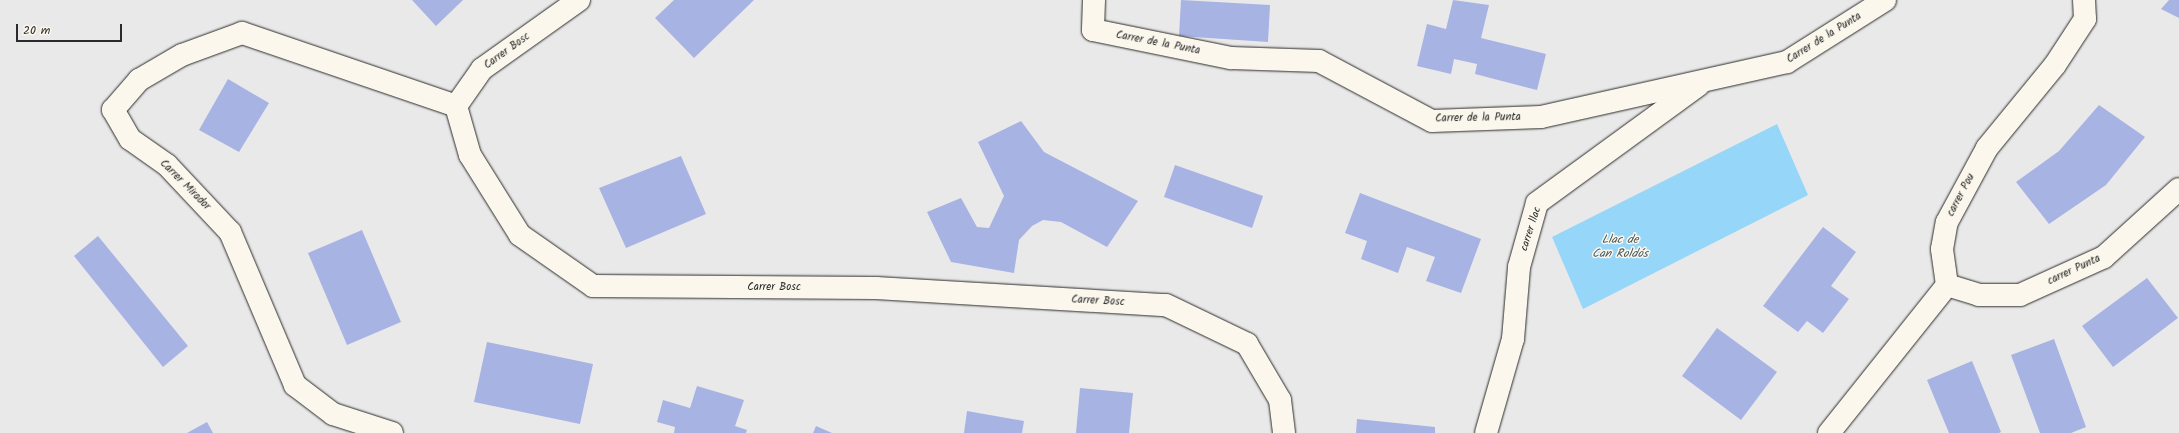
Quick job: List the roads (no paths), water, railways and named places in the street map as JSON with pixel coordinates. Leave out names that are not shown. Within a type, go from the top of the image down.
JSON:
[{"type":"street","name":"Carrer Bosc","points":[[579,0],[482,69],[456,106],[470,155],[520,234],[593,286],[876,288],[1166,305],[1247,344],[1280,400],[1284,433]]},
{"type":"street","name":"Carrer de la Punta","points":[[1094,0],[1094,30],[1231,58],[1319,62],[1432,121],[1541,117],[1787,62],[1885,0]]},
{"type":"street","name":"carrer Pou","points":[[1948,285],[1942,249],[1947,222],[1987,148],[2055,64],[2085,19],[2084,0]]},
{"type":"street","name":"Carrer Mirador","points":[[392,433],[333,414],[295,385],[230,232],[167,165],[130,139],[113,110],[139,80],[182,55],[242,33],[456,106]]},
{"type":"street","name":"carrer llac","points":[[1486,433],[1513,339],[1519,267],[1537,204],[1706,80]]},
{"type":"street","name":"carrer Punta","points":[[1948,285],[1979,295],[2020,295],[2104,257],[2179,189]]},
{"type":"street","points":[[1829,433],[1948,285]]},
{"type":"water","name":"Llac de Can Roldós","points":[[1777,124],[1808,195],[1583,309],[1552,237]]}]
